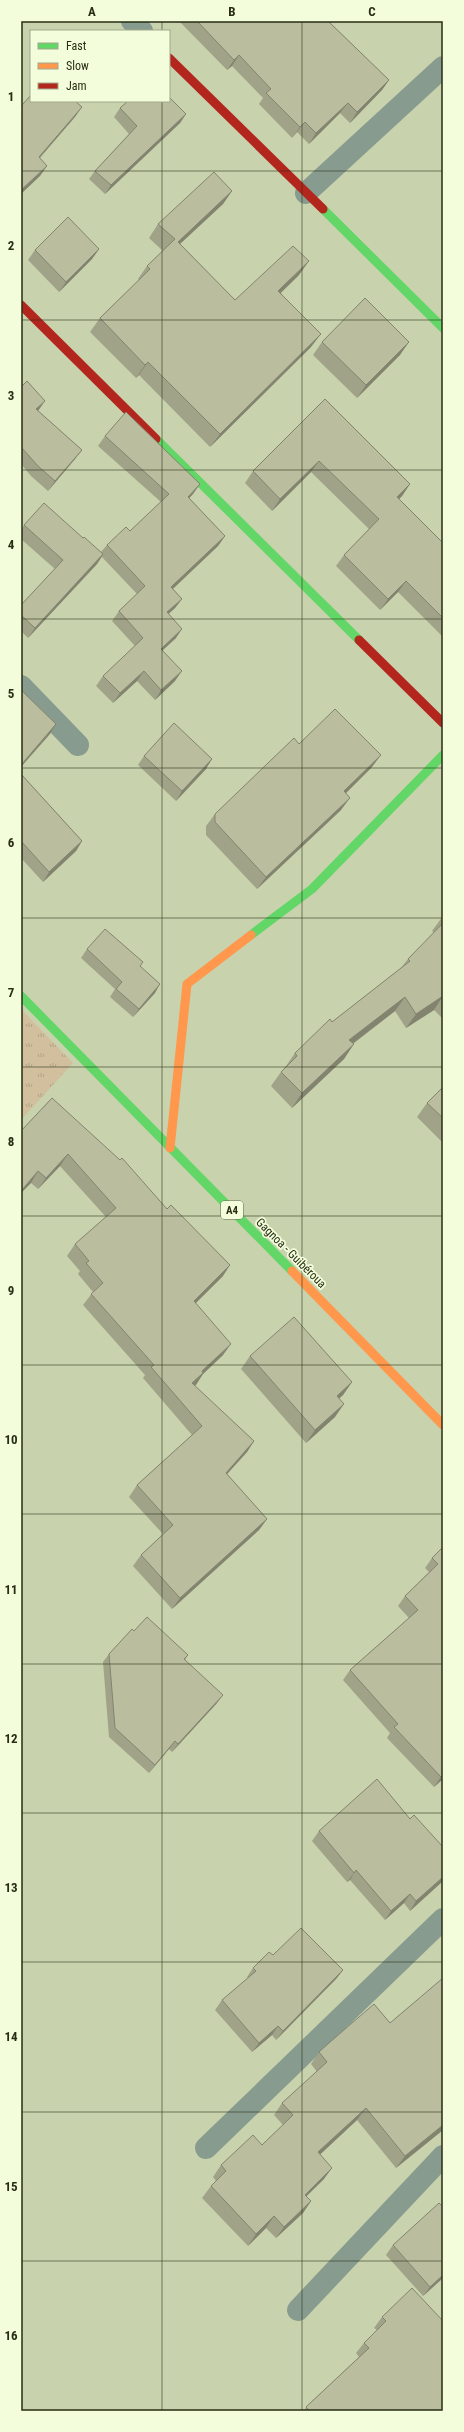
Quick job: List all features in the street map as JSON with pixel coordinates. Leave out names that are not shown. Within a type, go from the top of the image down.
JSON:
[{"type":"street","points":[[132,21],[141,30]]},
{"type":"street","points":[[170,59],[443,328]]},
{"type":"street","points":[[306,193],[443,68]]},
{"type":"street","points":[[21,305],[443,723]]},
{"type":"street","points":[[21,686],[78,745]]},
{"type":"street","points":[[170,1148],[187,984],[312,889],[443,755]]},
{"type":"street","name":"Gagnoa - Guibéroua","points":[[21,996],[443,1425]]},
{"type":"street","points":[[206,2148],[443,1919]]},
{"type":"street","points":[[298,2310],[443,2156]]},
{"type":"green space","points":[[21,1009],[73,1063],[21,1120]]},
{"type":"building","points":[[197,21],[328,21],[389,80],[357,112],[348,103],[316,133],[305,122],[300,127],[266,93],[271,89],[239,55],[234,60]]},
{"type":"building","points":[[30,96],[30,102],[76,102],[82,107],[39,157],[47,166],[21,190],[21,104],[22,105]]},
{"type":"building","points":[[170,98],[186,114],[111,185],[95,171],[137,126],[120,108],[127,102],[170,102]]},
{"type":"building","points":[[214,172],[232,191],[178,242],[235,300],[293,246],[309,261],[278,291],[321,334],[220,434],[148,362],[145,365],[100,318],[150,269],[147,266],[175,239],[158,224]]},
{"type":"building","points":[[68,217],[99,249],[66,282],[35,250]]},
{"type":"building","points":[[365,298],[409,342],[366,385],[322,342]]},
{"type":"building","points":[[27,381],[45,401],[36,409],[82,450],[55,481],[38,466],[21,447],[21,387]]},
{"type":"building","points":[[325,399],[410,484],[397,497],[443,543],[443,618],[406,581],[388,599],[344,555],[379,519],[319,461],[280,499],[253,471]]},
{"type":"building","points":[[126,412],[200,484],[188,497],[225,536],[171,587],[182,599],[167,612],[182,629],[161,649],[182,671],[161,690],[144,671],[120,693],[103,676],[143,638],[119,611],[145,586],[107,545],[126,527],[130,531],[169,494],[105,436]]},
{"type":"building","points":[[44,503],[103,554],[35,628],[21,615],[21,605],[63,560],[24,525]]},
{"type":"building","points":[[21,690],[56,724],[21,765]]},
{"type":"building","points":[[335,709],[381,755],[344,791],[350,798],[266,877],[215,822],[215,814],[294,738],[299,744]]},
{"type":"building","points":[[174,723],[212,759],[182,791],[144,756]]},
{"type":"building","points":[[21,774],[82,841],[49,872],[21,841]]},
{"type":"building","points":[[443,923],[443,996],[416,1014],[405,997],[349,1040],[354,1044],[302,1093],[281,1072],[297,1056],[295,1053],[330,1019],[332,1022],[410,961],[408,959]]},
{"type":"building","points":[[105,929],[143,962],[140,966],[160,984],[139,1009],[116,989],[122,982],[87,949]]},
{"type":"building","points":[[443,1087],[443,1118],[427,1103]]},
{"type":"building","points":[[52,1098],[120,1160],[122,1158],[167,1209],[171,1205],[230,1265],[194,1301],[231,1344],[202,1371],[203,1373],[192,1383],[254,1441],[226,1473],[267,1519],[180,1598],[141,1555],[173,1525],[137,1485],[202,1426],[151,1367],[154,1365],[91,1294],[103,1283],[86,1263],[89,1261],[75,1244],[116,1208],[68,1154],[46,1178],[38,1171],[21,1191],[21,1131]]},
{"type":"building","points":[[294,1317],[352,1382],[337,1396],[344,1404],[315,1430],[250,1356]]},
{"type":"building","points":[[443,1547],[443,1775],[441,1777],[394,1727],[398,1724],[350,1670],[418,1610],[405,1596],[438,1564],[432,1558]]},
{"type":"building","points":[[147,1617],[188,1655],[184,1659],[223,1695],[178,1744],[175,1741],[155,1765],[115,1728],[109,1654],[132,1629],[134,1631]]},
{"type":"building","points":[[377,1779],[410,1819],[414,1815],[443,1847],[443,1877],[416,1901],[410,1894],[391,1911],[356,1870],[354,1873],[319,1831]]},
{"type":"building","points":[[301,1928],[343,1970],[283,2031],[278,2026],[259,2043],[222,2000],[256,1971],[253,1968],[269,1952],[273,1955]]},
{"type":"building","points":[[443,1978],[443,2125],[405,2156],[366,2108],[318,2152],[332,2168],[305,2195],[311,2201],[284,2227],[274,2216],[256,2234],[211,2186],[226,2171],[221,2165],[253,2135],[262,2145],[293,2115],[282,2103],[327,2062],[319,2052],[374,2004],[390,2023]]},
{"type":"building","points":[[439,2203],[443,2207],[443,2275],[430,2287],[393,2245]]},
{"type":"building","points":[[412,2288],[443,2321],[443,2411],[310,2411],[306,2407],[369,2348],[364,2343],[386,2321],[382,2317]]},
{"type":"traffic: fast","points":[[323,209],[443,328]]},
{"type":"traffic: fast","points":[[156,439],[359,640]]},
{"type":"traffic: fast","points":[[251,935],[312,889],[443,755]]},
{"type":"traffic: fast","points":[[21,996],[292,1271]]},
{"type":"traffic: slow","points":[[170,1148],[187,984],[251,935]]},
{"type":"traffic: slow","points":[[292,1271],[443,1425]]},
{"type":"traffic: jam","points":[[170,59],[323,209]]},
{"type":"traffic: jam","points":[[21,305],[156,439]]},
{"type":"traffic: jam","points":[[359,640],[443,723]]}]
